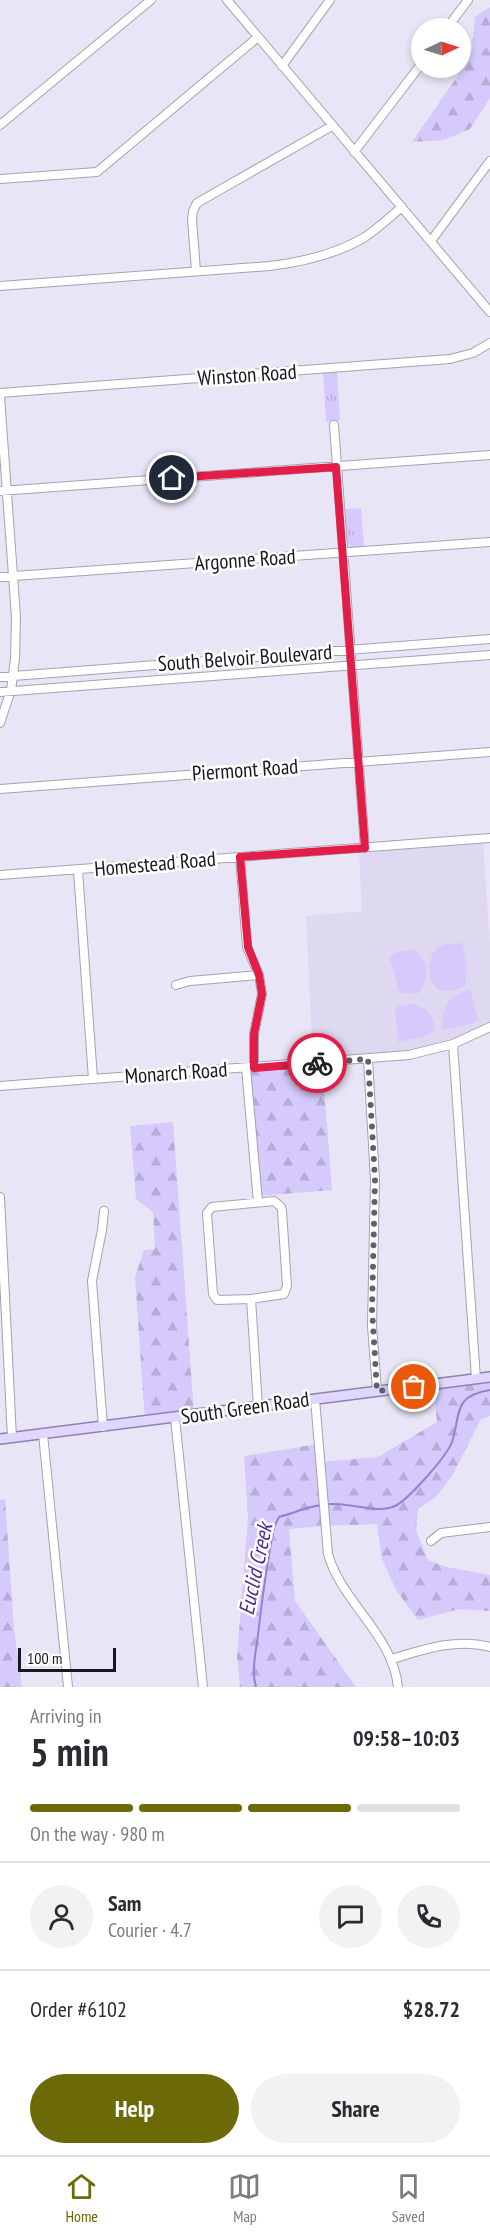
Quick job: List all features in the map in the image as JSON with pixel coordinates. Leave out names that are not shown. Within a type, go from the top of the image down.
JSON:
[{"type":"main road","name":"South Green Road","points":[[0,1439],[490,1377]]},
{"type":"street","points":[[0,125],[151,0]]},
{"type":"street","points":[[226,0],[490,312]]},
{"type":"street","points":[[282,66],[330,0]]},
{"type":"street","points":[[454,18],[468,0]]},
{"type":"street","points":[[0,179],[97,172],[258,37]]},
{"type":"street","points":[[354,152],[411,77]]},
{"type":"street","points":[[196,271],[192,219],[197,203],[332,126]]},
{"type":"street","points":[[431,241],[490,161]]},
{"type":"street","points":[[0,286],[270,266],[320,256],[367,235],[402,207]]},
{"type":"street","name":"Winston Road","points":[[0,395],[450,359],[473,353],[490,343]]},
{"type":"street","points":[[0,395],[3,491],[14,576],[16,640],[11,690],[0,723]]},
{"type":"street","points":[[334,424],[365,848]]},
{"type":"street","points":[[3,491],[490,455]]},
{"type":"street","name":"Argonne Road","points":[[0,578],[490,542]]},
{"type":"street","name":"South Belvoir Boulevard","points":[[0,677],[490,639]]},
{"type":"street","name":"South Belvoir Boulevard","points":[[0,692],[490,655]]},
{"type":"street","name":"Piermont Road","points":[[0,789],[490,752]]},
{"type":"street","name":"Homestead Road","points":[[0,875],[490,838]]},
{"type":"street","points":[[240,857],[246,939],[259,975],[262,994],[250,1068],[258,1202]]},
{"type":"street","points":[[78,870],[93,1079]]},
{"type":"street","points":[[176,985],[190,981],[259,975]]},
{"type":"street","name":"Monarch Road","points":[[0,1086],[409,1055],[453,1044],[490,1027]]},
{"type":"street","points":[[453,1044],[476,1379]]},
{"type":"street","points":[[368,1059],[375,1180],[372,1309],[377,1391]]},
{"type":"street","points":[[0,1197],[12,1438]]},
{"type":"street","points":[[274,1201],[281,1207],[286,1291],[282,1296],[220,1300],[214,1297],[207,1213],[212,1207],[258,1202],[274,1201]]},
{"type":"street","points":[[103,1427],[92,1281],[104,1211]]},
{"type":"street","points":[[251,1299],[258,1406]]},
{"type":"street","points":[[315,1399],[328,1554],[337,1578],[392,1659],[398,1687]]},
{"type":"street","points":[[175,1418],[203,1687]]},
{"type":"street","points":[[43,1434],[69,1687]]},
{"type":"street","points":[[431,1541],[441,1533],[490,1527]]},
{"type":"street","points":[[392,1659],[443,1644],[477,1644],[490,1647]]},
{"type":"shaded area","points":[[483,842],[490,946],[490,1023],[457,1038],[419,1049],[313,1058],[306,916],[362,911],[359,853]]},
{"type":"green space","points":[[490,7],[490,98],[470,129],[444,140],[412,142],[456,78],[471,78],[475,17]]},
{"type":"green space","points":[[337,371],[340,421],[326,422],[323,372]]},
{"type":"green space","points":[[361,508],[364,547],[351,547],[346,542],[344,509]]},
{"type":"green space","points":[[462,943],[467,967],[465,986],[451,991],[440,990],[433,984],[430,976],[431,957],[436,949],[443,945]]},
{"type":"green space","points":[[414,949],[423,959],[426,977],[417,994],[400,993],[389,957],[394,953]]},
{"type":"green space","points":[[470,989],[478,1019],[474,1023],[441,1030],[447,1004],[456,995]]},
{"type":"green space","points":[[412,1004],[422,1007],[428,1013],[433,1020],[435,1030],[426,1036],[398,1042],[395,1010],[398,1006]]},
{"type":"green space","points":[[322,1062],[332,1190],[257,1196],[246,1068]]},
{"type":"green space","points":[[173,1122],[194,1415],[145,1421],[135,1277],[144,1250],[155,1249],[153,1212],[136,1199],[130,1126]]},
{"type":"green space","points":[[490,1377],[490,1416],[481,1419],[453,1474],[437,1496],[418,1509],[416,1530],[428,1560],[446,1567],[490,1575],[490,1611],[459,1609],[418,1620],[396,1590],[382,1559],[377,1524],[289,1529],[295,1601],[356,1687],[240,1687],[237,1657],[248,1518],[244,1456],[318,1444],[320,1462],[378,1457],[437,1422],[433,1384]]},
{"type":"green space","points":[[5,1499],[14,1629],[22,1687],[0,1687],[0,1500]]},
{"type":"waterway","name":"Euclid Creek","points":[[256,1687],[254,1661],[263,1594],[274,1527],[279,1517],[323,1505],[339,1504],[372,1509],[395,1506],[417,1487],[449,1449],[460,1407],[464,1401],[478,1393],[490,1390]]},
{"type":"way so far","points":[[317,1063],[368,1059],[375,1180],[372,1309],[377,1391],[414,1387]]},
{"type":"route","points":[[172,478],[336,467],[365,848],[240,857],[248,947],[259,975],[262,994],[254,1034],[254,1068],[317,1063]]}]
